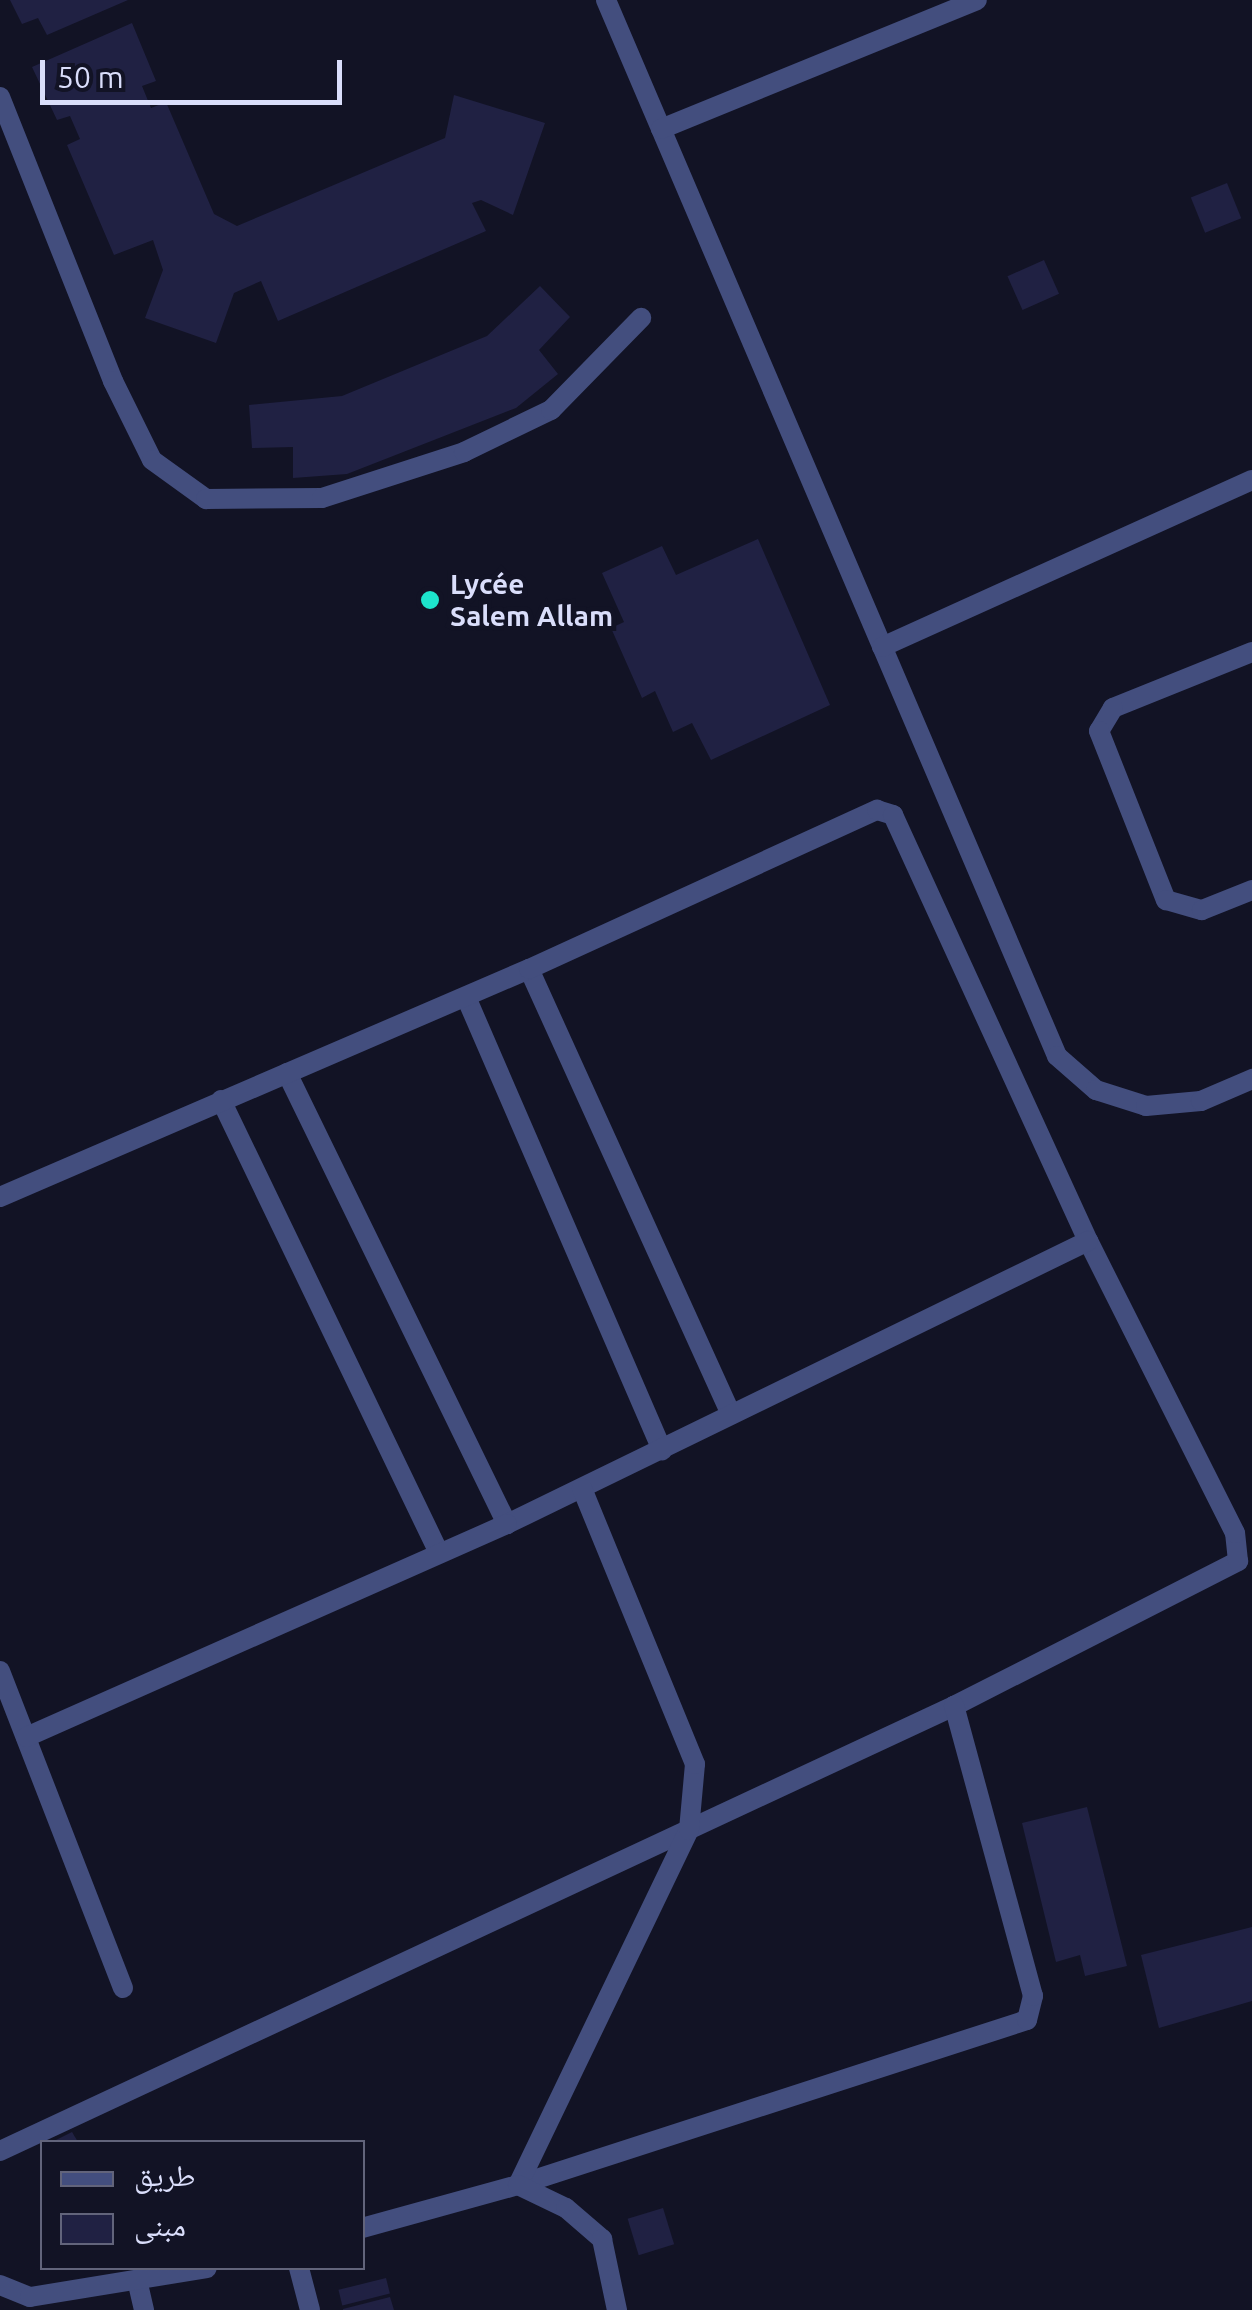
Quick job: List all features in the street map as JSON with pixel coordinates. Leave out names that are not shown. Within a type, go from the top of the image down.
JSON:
[{"type":"street","points":[[606,0],[1058,1056],[1096,1090],[1146,1106],[1201,1101],[1252,1079]]},
{"type":"street","points":[[661,129],[977,0]]},
{"type":"street","points":[[0,96],[113,381],[152,460],[206,499],[322,498],[464,452],[552,410],[640,318]]},
{"type":"street","points":[[882,646],[1252,480]]},
{"type":"street","points":[[1252,652],[1113,708],[1099,732],[1166,900],[1202,910],[1252,890]]},
{"type":"street","points":[[0,1197],[530,969],[876,810],[892,814],[1088,1242],[1236,1533],[1238,1561],[954,1706],[0,2151]]},
{"type":"street","points":[[530,969],[731,1414]]},
{"type":"street","points":[[466,997],[662,1450]]},
{"type":"street","points":[[287,1073],[506,1524]]},
{"type":"street","points":[[221,1100],[439,1554]]},
{"type":"street","points":[[26,1737],[506,1524],[1088,1242]]},
{"type":"street","points":[[518,2185],[689,1830],[695,1764],[582,1488]]},
{"type":"street","points":[[0,1671],[123,1988]]},
{"type":"street","points":[[365,2227],[518,2185],[1027,2020],[1033,1996],[954,1706]]},
{"type":"street","points":[[518,2185],[566,2208],[602,2238],[618,2310]]},
{"type":"street","points":[[0,2285],[30,2298],[138,2284],[199,2270]]},
{"type":"street","points":[[299,2270],[310,2310]]},
{"type":"street","points":[[138,2284],[144,2310]]},
{"type":"building","points":[[10,0],[128,0],[47,35],[38,18],[22,24]]},
{"type":"building","points":[[132,23],[156,81],[142,86],[151,108],[166,102],[214,214],[237,226],[445,138],[454,95],[545,123],[513,215],[481,200],[472,203],[486,231],[278,321],[261,281],[234,293],[216,343],[145,318],[163,270],[153,240],[114,255],[67,145],[80,139],[70,116],[57,120],[32,67]]},
{"type":"building","points":[[1227,183],[1241,218],[1205,233],[1191,198]]},
{"type":"building","points":[[1044,260],[1059,294],[1023,310],[1007,276]]},
{"type":"building","points":[[540,286],[570,317],[539,350],[558,374],[516,408],[347,474],[293,478],[293,447],[252,448],[249,405],[342,396],[487,336]]},
{"type":"building","points":[[758,539],[830,705],[711,760],[692,723],[673,732],[655,691],[642,698],[611,628],[624,622],[602,573],[662,546],[676,575]]},
{"type":"building","points":[[1087,1807],[1127,1966],[1085,1976],[1080,1955],[1056,1962],[1022,1823]]},
{"type":"building","points":[[1252,1927],[1252,2001],[1159,2028],[1141,1955]]},
{"type":"building","points":[[72,2132],[77,2140],[56,2140]]},
{"type":"building","points":[[663,2208],[674,2244],[639,2255],[628,2219]]},
{"type":"building","points":[[386,2278],[390,2294],[342,2305],[338,2290]]},
{"type":"building","points":[[390,2297],[394,2310],[343,2310],[343,2309]]},
{"type":"place","name":"Lycée Salem Allam","points":[[430,600]]}]
